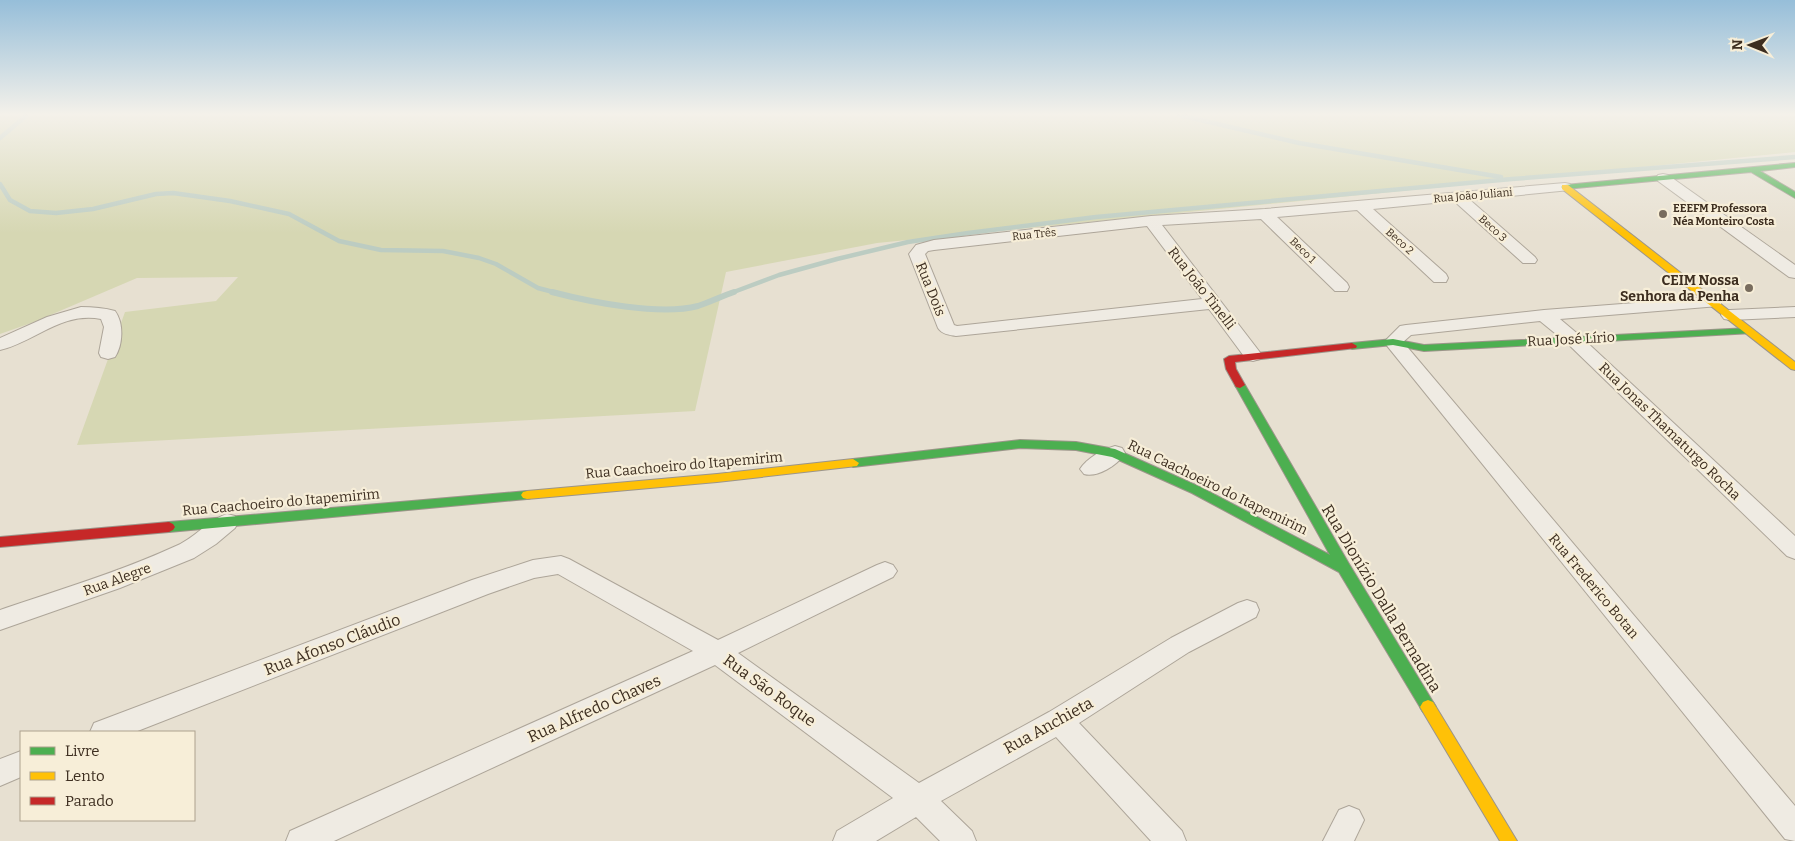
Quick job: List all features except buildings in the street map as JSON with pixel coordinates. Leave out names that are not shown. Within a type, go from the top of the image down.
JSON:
[{"type":"street","name":"Rua João Juliani","points":[[1150,222],[1264,214],[1795,165]]},
{"type":"street","points":[[1752,169],[1795,196]]},
{"type":"street","points":[[1663,178],[1795,273]]},
{"type":"street","points":[[1564,187],[1795,367]]},
{"type":"street","name":"Beco 3","points":[[1457,196],[1529,260]]},
{"type":"street","name":"Beco 2","points":[[1360,205],[1440,278]]},
{"type":"street","name":"Beco 1","points":[[1264,214],[1341,287]]},
{"type":"street","name":"Rua Três","points":[[919,250],[925,246],[1150,222]]},
{"type":"street","name":"Rua João Tinelli","points":[[1150,222],[1253,355]]},
{"type":"street","name":"Rua Dois","points":[[919,250],[918,257],[946,328],[956,331],[1213,303]]},
{"type":"street","name":"Rua José Lírio","points":[[1393,342],[1406,330],[1544,314],[1713,302]]},
{"type":"street","points":[[1730,315],[1795,312]]},
{"type":"street","points":[[0,345],[70,315],[102,313],[109,315],[113,327],[108,353]]},
{"type":"street","name":"Rua Jonas Thamaturgo Rocha","points":[[1544,314],[1573,339],[1795,550]]},
{"type":"street","name":"Rua José Lírio","points":[[1231,369],[1229,359],[1253,355],[1393,342],[1424,348],[1749,331]]},
{"type":"street","name":"Rua Frederico Botan","points":[[1393,342],[1795,829]]},
{"type":"street","name":"Rua Dionízio Dalla Bernadina","points":[[1231,369],[1344,568],[1502,836]]},
{"type":"street","name":"Rua Caachoeiro do Itapemirim","points":[[0,542],[726,477],[1020,444],[1076,446],[1115,453],[1205,495],[1344,568]]},
{"type":"street","points":[[1091,468],[1115,453]]},
{"type":"street","name":"Rua Alegre","points":[[0,620],[112,581],[171,558],[208,538],[227,522]]},
{"type":"street","name":"Rua São Roque","points":[[562,565],[717,652],[918,799],[961,841]]},
{"type":"street","name":"Rua Afonso Cláudio","points":[[107,731],[480,587],[533,569],[562,565]]},
{"type":"street","name":"Rua Alfredo Chaves","points":[[301,841],[717,652],[885,571]]},
{"type":"street","name":"Rua Anchieta","points":[[848,841],[918,799],[1059,721],[1180,645],[1247,610]]},
{"type":"street","points":[[1059,721],[1172,841]]},
{"type":"street","points":[[0,772],[20,764]]},
{"type":"green space","points":[[0,154],[1772,154],[877,243],[726,272],[695,411],[77,445],[125,312],[216,301],[238,277],[137,278],[34,322],[0,334]]},
{"type":"waterway","points":[[1366,154],[1501,177]]},
{"type":"waterway","points":[[731,293],[779,275],[837,259],[908,242],[968,233],[1096,217],[1512,179],[1795,157]]},
{"type":"waterway","points":[[0,184],[10,200],[30,211],[56,213],[93,209],[156,194],[173,193],[230,201],[289,214],[339,241],[381,250],[443,251],[479,258],[496,264],[538,288],[557,293]]},
{"type":"waterway","points":[[552,292],[586,300],[645,309],[682,309],[698,306],[734,292]]},
{"type":"traffic: fast","points":[[1565,187],[1795,165]]},
{"type":"traffic: fast","points":[[1752,169],[1795,196]]},
{"type":"traffic: fast","points":[[1352,346],[1393,342],[1424,348],[1749,331]]},
{"type":"traffic: fast","points":[[1240,385],[1344,568],[1428,707]]},
{"type":"traffic: fast","points":[[853,463],[1020,444],[1076,446],[1115,453],[1196,490],[1344,568]]},
{"type":"traffic: fast","points":[[169,527],[527,495]]},
{"type":"traffic: slow","points":[[1565,187],[1795,367]]},
{"type":"traffic: slow","points":[[527,495],[717,478],[853,463]]},
{"type":"traffic: slow","points":[[1428,707],[1509,841]]},
{"type":"traffic: jam","points":[[1240,385],[1231,369],[1229,359],[1352,346]]},
{"type":"traffic: jam","points":[[0,542],[169,527]]},
{"type":"place","name":"EEEFM Professora Néa Monteiro Costa","points":[[1663,214]]},
{"type":"place","name":"CEIM Nossa Senhora da Penha","points":[[1749,288]]}]
